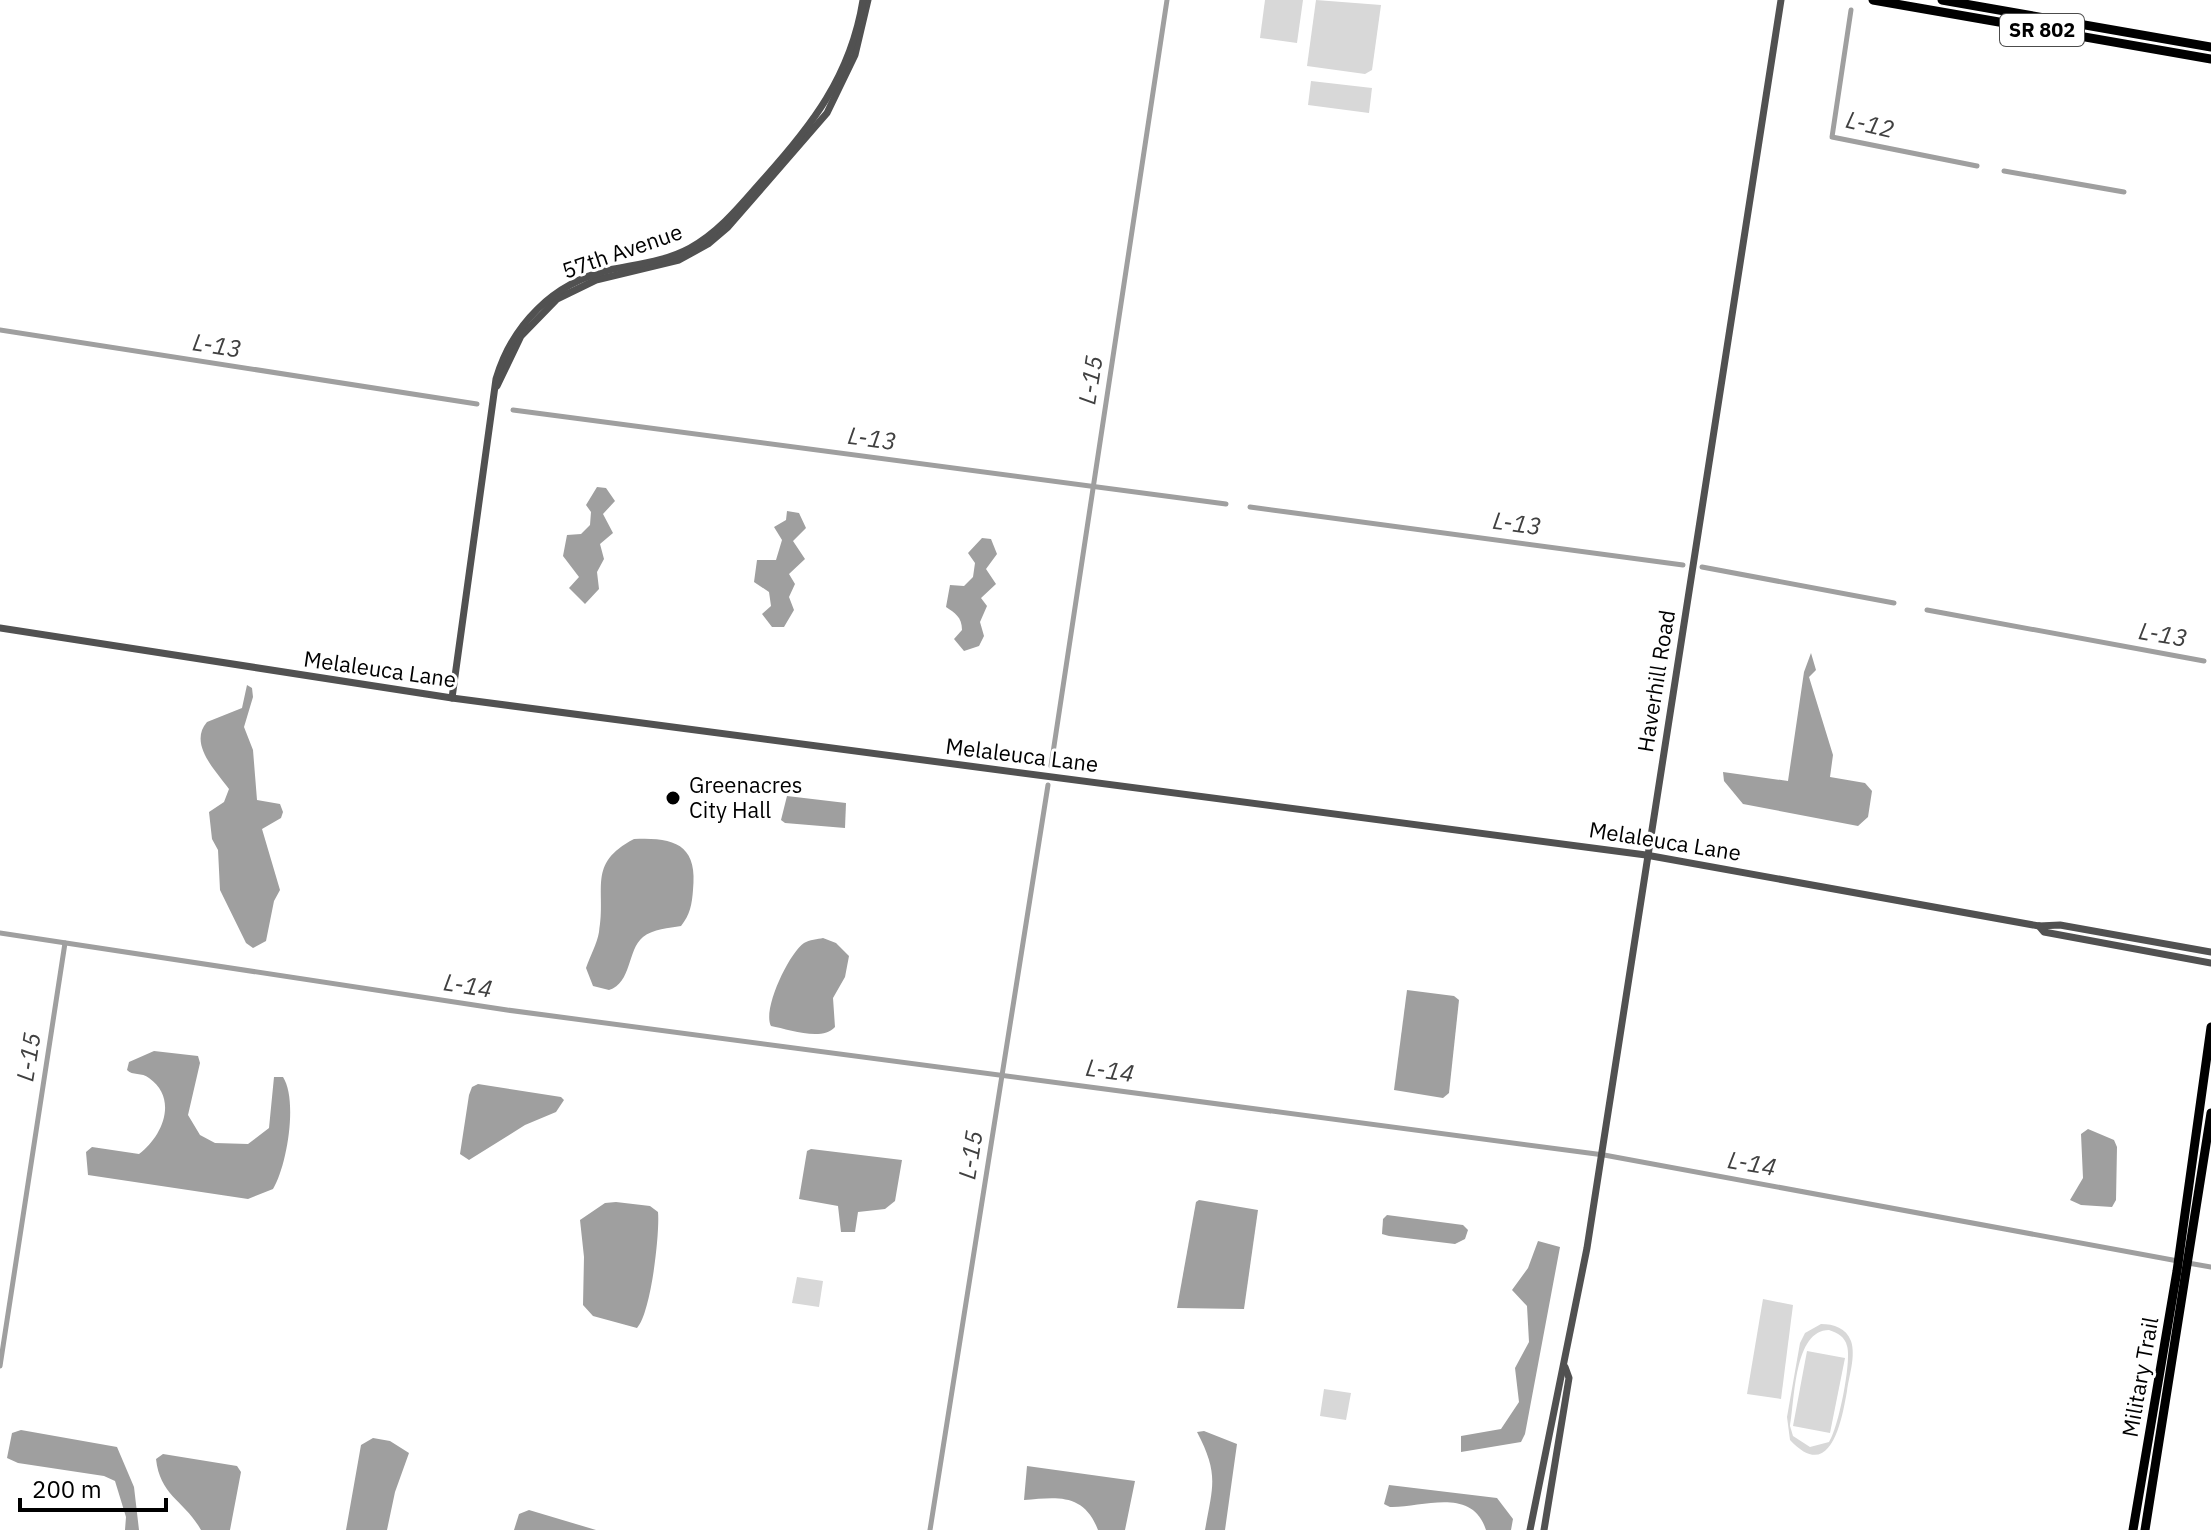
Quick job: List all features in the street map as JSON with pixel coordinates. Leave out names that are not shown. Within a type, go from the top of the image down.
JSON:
[{"type":"main road","name":"SR 802","points":[[1873,0],[2211,59]]},
{"type":"main road","name":"SR 802","points":[[1942,0],[2211,47]]},
{"type":"main road","points":[[2189,1229],[2196,1137],[2211,1027]]},
{"type":"main road","points":[[2206,1063],[2208,1089],[2203,1121],[2209,1128]]},
{"type":"main road","points":[[2189,1229],[2211,1113]]},
{"type":"main road","points":[[2196,1137],[2206,1151]]},
{"type":"main road","name":"Military Trail","points":[[2133,1530],[2189,1229]]},
{"type":"main road","name":"Military Trail","points":[[2145,1530],[2182,1272]]},
{"type":"street","name":"57th Avenue","points":[[452,698],[497,386],[521,336],[557,299],[596,280],[679,260],[708,244],[728,227],[827,113],[855,55],[866,0]]},
{"type":"street","name":"Haverhill Road","points":[[1530,1530],[1558,1379],[1565,1367],[1603,1140],[1781,0]]},
{"type":"street","name":"Melaleuca Lane","points":[[0,628],[452,698],[1312,808],[1646,855],[2039,926],[2048,923],[2211,952]]},
{"type":"street","name":"Melaleuca Lane","points":[[2039,926],[2044,932],[2211,963]]},
{"type":"street","name":"Haverhill Road","points":[[1544,1530],[1569,1378],[1565,1367]]},
{"type":"shaded area","points":[[1265,0],[1303,0],[1297,43],[1260,38]]},
{"type":"shaded area","points":[[1316,0],[1381,5],[1372,70],[1365,74],[1307,66]]},
{"type":"shaded area","points":[[1311,81],[1372,88],[1369,113],[1308,105]]},
{"type":"shaded area","points":[[597,487],[606,488],[615,501],[603,514],[613,533],[600,544],[604,559],[597,572],[599,589],[585,604],[569,588],[579,577],[563,556],[567,535],[581,534],[590,525],[591,512],[586,505]]},
{"type":"shaded area","points":[[787,511],[799,513],[806,528],[793,541],[805,559],[789,574],[795,584],[789,597],[794,610],[784,627],[772,627],[762,614],[771,606],[769,592],[754,582],[757,560],[776,560],[782,540],[774,527],[786,520]]},
{"type":"shaded area","points":[[982,538],[991,539],[997,554],[986,569],[996,584],[981,598],[987,606],[980,622],[984,636],[979,646],[964,651],[954,639],[962,630],[961,622],[946,607],[950,585],[964,586],[973,577],[975,563],[968,553]]},
{"type":"shaded area","points":[[1811,653],[1816,670],[1809,677],[1833,755],[1830,777],[1865,783],[1872,791],[1868,817],[1858,826],[1743,804],[1724,781],[1723,772],[1788,781],[1804,672]]},
{"type":"shaded area","points":[[247,685],[252,688],[253,697],[244,727],[253,750],[257,800],[280,804],[283,812],[281,818],[262,829],[280,890],[274,901],[266,941],[253,948],[246,943],[220,890],[218,850],[212,839],[209,812],[224,802],[229,789],[211,766],[201,739],[207,722],[242,708]]},
{"type":"shaded area","points":[[787,796],[846,803],[845,828],[785,823],[781,820]]},
{"type":"shaded area","points":[[634,839],[661,840],[681,847],[692,863],[692,900],[681,926],[643,937],[634,950],[622,981],[609,990],[593,986],[586,968],[599,932],[604,868],[619,848]]},
{"type":"shaded area","points":[[823,938],[836,943],[849,956],[845,977],[833,998],[835,1027],[822,1034],[814,1034],[771,1026],[770,1008],[778,982],[791,958],[804,943]]},
{"type":"shaded area","points":[[1407,990],[1454,996],[1459,1000],[1449,1093],[1443,1098],[1394,1090]]},
{"type":"shaded area","points":[[154,1051],[198,1056],[200,1063],[188,1115],[200,1135],[215,1143],[248,1144],[269,1128],[274,1077],[283,1077],[290,1101],[289,1133],[283,1165],[273,1189],[248,1199],[88,1175],[86,1152],[92,1147],[139,1154],[160,1128],[165,1107],[158,1087],[146,1076],[127,1070],[129,1062]]},
{"type":"shaded area","points":[[478,1084],[561,1097],[564,1100],[556,1112],[525,1125],[469,1160],[460,1154],[469,1095],[472,1087]]},
{"type":"shaded area","points":[[2088,1129],[2114,1140],[2117,1147],[2116,1200],[2112,1207],[2081,1205],[2070,1200],[2083,1178],[2081,1134]]},
{"type":"shaded area","points":[[807,1151],[902,1160],[895,1201],[885,1209],[858,1212],[855,1232],[841,1232],[838,1206],[799,1199]]},
{"type":"shaded area","points":[[1196,1202],[1258,1210],[1244,1309],[1177,1308]]},
{"type":"shaded area","points":[[605,1203],[650,1206],[658,1212],[658,1237],[650,1290],[637,1328],[593,1316],[583,1305],[584,1257],[580,1220]]},
{"type":"shaded area","points":[[1387,1215],[1463,1225],[1468,1230],[1465,1239],[1455,1244],[1389,1236],[1382,1234],[1383,1219]]},
{"type":"shaded area","points":[[1538,1241],[1560,1247],[1525,1434],[1521,1442],[1461,1452],[1461,1436],[1501,1429],[1519,1402],[1515,1368],[1529,1342],[1527,1306],[1512,1290],[1528,1268]]},
{"type":"shaded area","points":[[797,1277],[823,1281],[819,1307],[792,1303]]},
{"type":"shaded area","points":[[1763,1299],[1793,1305],[1781,1399],[1747,1394]]},
{"type":"shaded area","points":[[1821,1324],[1835,1326],[1846,1333],[1853,1353],[1838,1430],[1825,1451],[1816,1455],[1804,1452],[1790,1440],[1787,1417],[1800,1343],[1805,1333]],"holes":[[[1829,1330],[1843,1338],[1847,1346],[1848,1366],[1833,1435],[1829,1442],[1810,1447],[1793,1436],[1790,1426],[1795,1384],[1809,1341],[1817,1333]]]},
{"type":"shaded area","points":[[1807,1351],[1845,1358],[1830,1433],[1793,1426]]},
{"type":"shaded area","points":[[1324,1389],[1351,1393],[1346,1420],[1320,1416]]},
{"type":"shaded area","points":[[21,1430],[117,1447],[134,1487],[139,1530],[125,1530],[126,1517],[115,1481],[104,1476],[18,1463],[7,1458],[12,1433]]},
{"type":"shaded area","points":[[1204,1431],[1237,1444],[1225,1530],[1205,1530],[1212,1480],[1209,1459],[1197,1432]]},
{"type":"shaded area","points":[[373,1438],[390,1441],[409,1453],[395,1492],[387,1530],[346,1530],[361,1445]]},
{"type":"shaded area","points":[[163,1454],[237,1466],[241,1472],[230,1530],[201,1530],[162,1482],[156,1459]]},
{"type":"shaded area","points":[[1027,1466],[1135,1481],[1125,1530],[1098,1530],[1085,1509],[1068,1500],[1024,1500]]},
{"type":"shaded area","points":[[1389,1485],[1497,1498],[1513,1519],[1511,1530],[1486,1530],[1479,1516],[1470,1508],[1458,1504],[1445,1502],[1390,1507],[1384,1504]]},
{"type":"shaded area","points":[[529,1510],[596,1530],[514,1530],[519,1514]]},
{"type":"waterway","name":"L-15","points":[[1051,766],[1167,0]]},
{"type":"waterway","name":"L-12","points":[[1851,10],[1832,137],[1977,166]]},
{"type":"waterway","name":"L-12","points":[[2004,171],[2124,192]]},
{"type":"waterway","name":"L-13","points":[[0,330],[477,404]]},
{"type":"waterway","name":"L-13","points":[[513,410],[1226,504]]},
{"type":"waterway","name":"L-13","points":[[1250,507],[1683,565]]},
{"type":"waterway","name":"L-13","points":[[1702,567],[1894,603]]},
{"type":"waterway","name":"L-13","points":[[1927,610],[2204,661]]},
{"type":"waterway","name":"L-15","points":[[930,1530],[1048,785]]},
{"type":"waterway","name":"L-14","points":[[0,933],[507,1010],[1604,1155],[2178,1261]]},
{"type":"waterway","name":"L-15","points":[[0,1366],[65,943]]},
{"type":"waterway","name":"L-14","points":[[2188,1263],[2211,1267]]},
{"type":"place","name":"Greenacres City Hall","points":[[673,798]]}]
